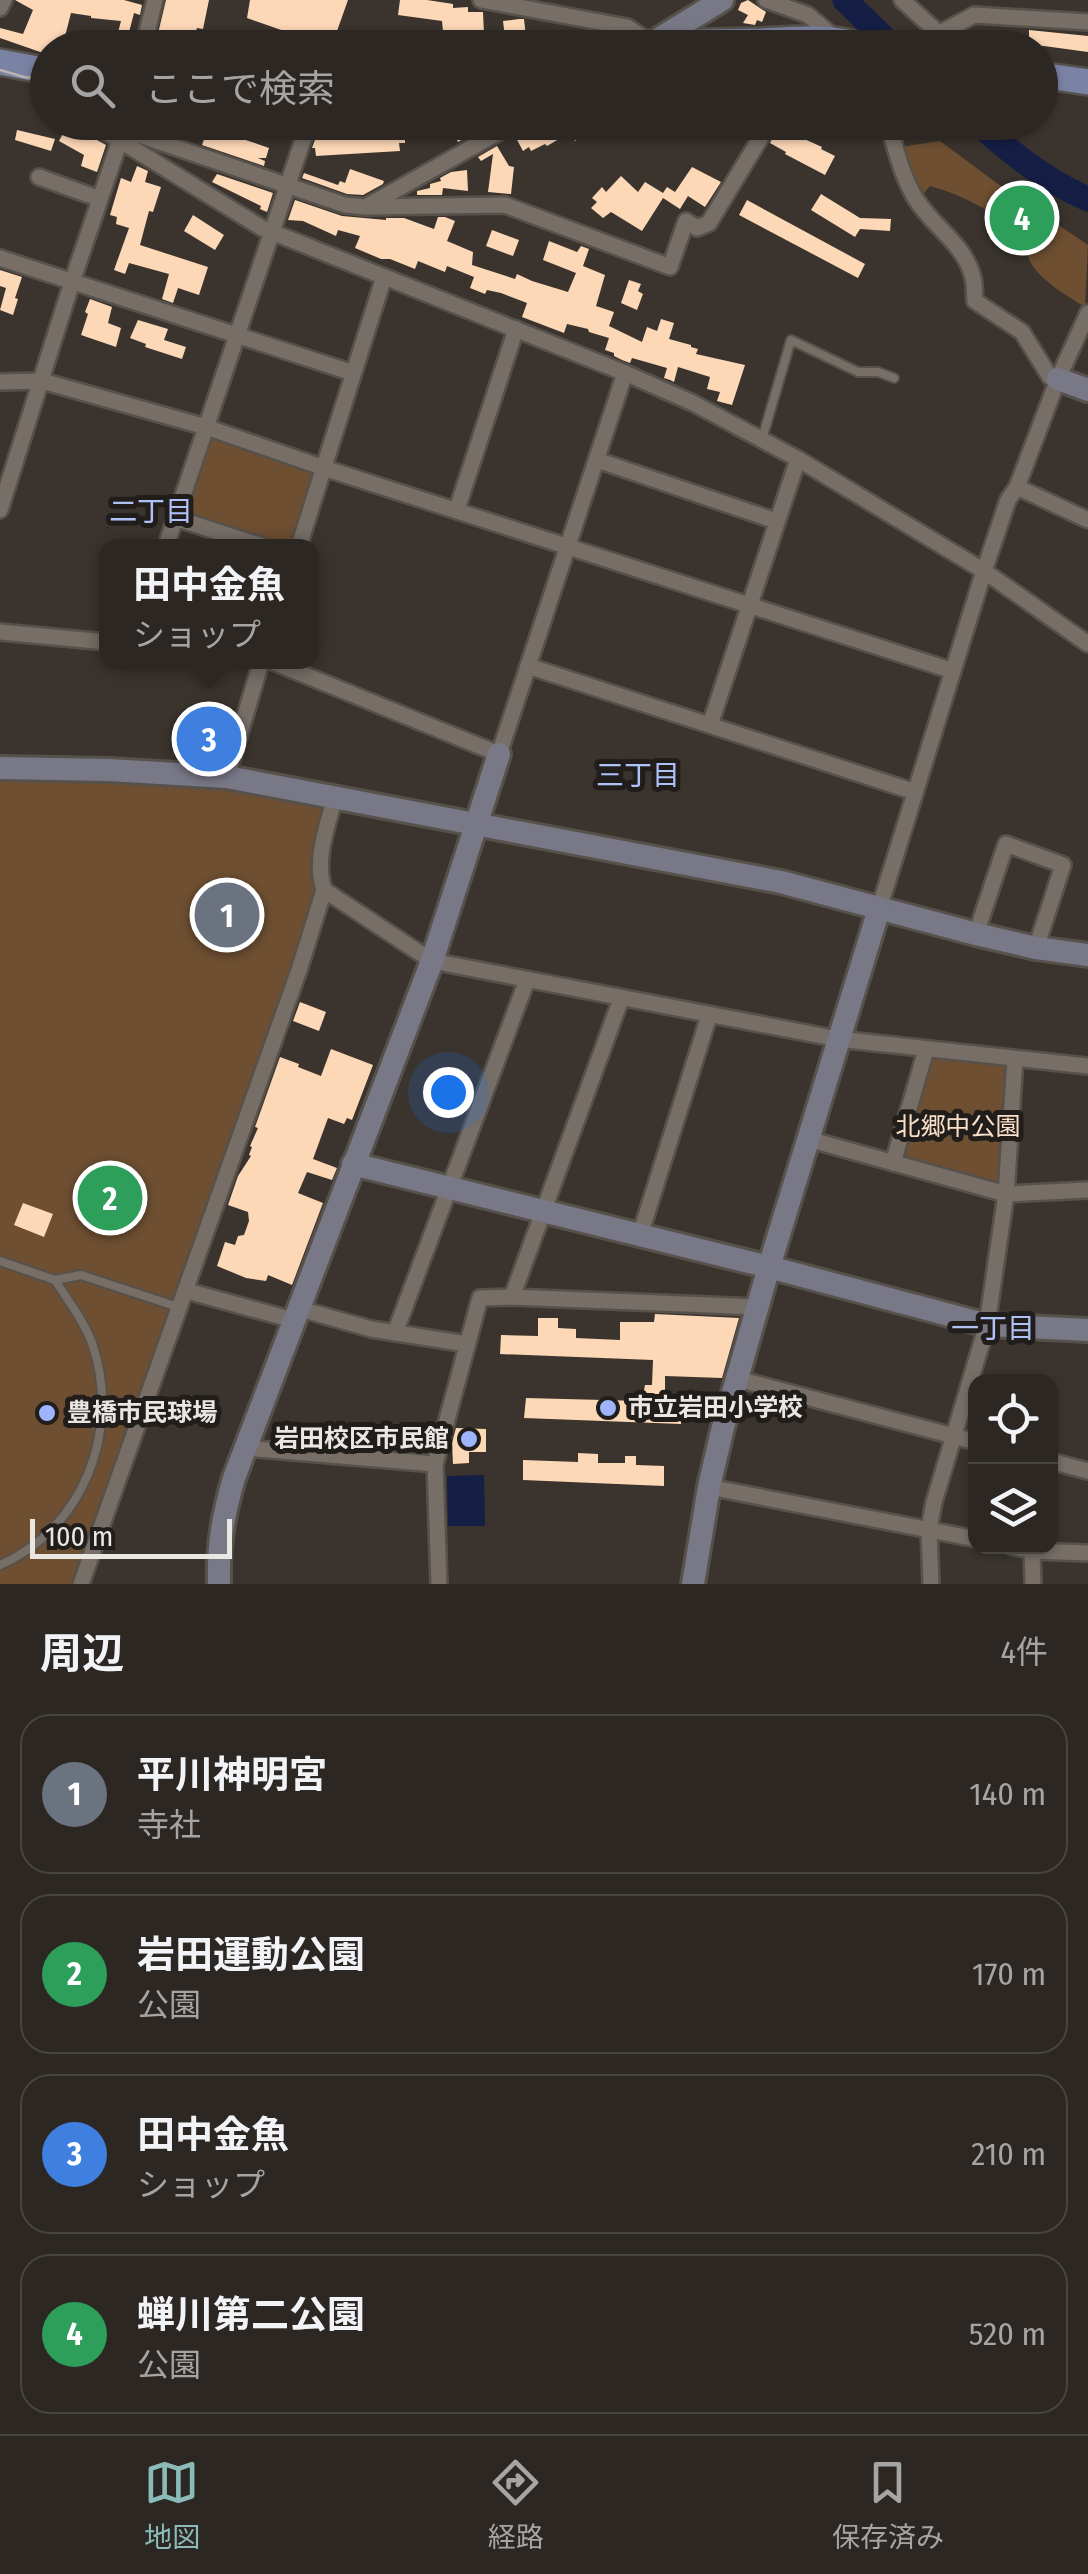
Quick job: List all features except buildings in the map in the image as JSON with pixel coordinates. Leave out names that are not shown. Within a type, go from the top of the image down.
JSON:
[{"type":"main road","points":[[0,62],[30,68]]},
{"type":"main road","points":[[1058,78],[1088,82]]},
{"type":"main road","points":[[0,79],[30,86]]},
{"type":"street","points":[[0,8],[4,0]]},
{"type":"street","points":[[147,30],[154,0]]},
{"type":"street","points":[[481,0],[630,30]]},
{"type":"street","points":[[673,30],[722,0]]},
{"type":"street","points":[[766,0],[808,16],[829,30]]},
{"type":"street","points":[[902,0],[937,30]]},
{"type":"street","points":[[944,30],[975,8],[1088,22]]},
{"type":"street","points":[[1,503],[120,140],[272,232],[693,403],[798,458],[984,572],[1088,644]]},
{"type":"street","points":[[154,140],[345,205],[505,205],[670,267],[686,221],[697,228],[709,223],[759,140]]},
{"type":"street","points":[[168,539],[303,140]]},
{"type":"street","points":[[366,207],[485,140]]},
{"type":"street","points":[[893,140],[915,199],[962,251],[974,279],[975,301],[1022,332],[1050,377],[1088,390]]},
{"type":"street","points":[[39,177],[100,198]]},
{"type":"street","points":[[0,258],[353,373]]},
{"type":"street","points":[[301,539],[384,278]]},
{"type":"street","points":[[694,1584],[709,1487],[769,1267],[838,1040],[1008,500],[1017,487],[1088,313]]},
{"type":"street","points":[[457,509],[516,329]]},
{"type":"street","points":[[219,1584],[218,1551],[224,1512],[295,1314],[432,961],[625,373]]},
{"type":"street","points":[[0,382],[42,381],[206,427],[953,671]]},
{"type":"street","points":[[710,725],[798,458]]},
{"type":"street","points":[[597,460],[776,521]]},
{"type":"street","points":[[1017,487],[1088,520]]},
{"type":"street","points":[[175,518],[240,539]]},
{"type":"street","points":[[0,632],[99,641]]},
{"type":"street","points":[[528,666],[915,792]]},
{"type":"street","points":[[227,777],[259,669]]},
{"type":"street","points":[[290,669],[499,754]]},
{"type":"street","points":[[0,768],[227,777],[781,882],[976,934],[1088,955]]},
{"type":"street","points":[[81,1584],[300,970],[324,890],[321,848],[335,797]]},
{"type":"street","points":[[976,934],[1006,844],[1063,865],[1036,948]]},
{"type":"street","points":[[324,890],[432,961],[838,1040],[1088,1066]]},
{"type":"street","points":[[395,1333],[528,980]]},
{"type":"street","points":[[512,1297],[621,998]]},
{"type":"street","points":[[640,1235],[709,1016]]},
{"type":"street","points":[[893,1163],[926,1050]]},
{"type":"street","points":[[931,1584],[929,1529],[952,1436],[987,1325],[1006,1194],[1015,1059]]},
{"type":"street","points":[[808,1139],[1006,1194],[1088,1190]]},
{"type":"street","points":[[353,1164],[987,1325],[1088,1330]]},
{"type":"street","points":[[187,1291],[371,1330],[468,1344]]},
{"type":"street","points":[[439,1584],[435,1464],[480,1298],[758,1307]]},
{"type":"street","points":[[738,1379],[968,1440]]},
{"type":"street","points":[[246,1448],[435,1464]]},
{"type":"street","points":[[1058,1463],[1088,1471]]},
{"type":"street","points":[[709,1487],[968,1537]]},
{"type":"street","points":[[1058,1552],[1088,1554]]},
{"type":"street","points":[[1032,1554],[1034,1584]]},
{"type":"lane","points":[[762,440],[791,340],[858,372],[878,372],[894,378]]},
{"type":"lane","points":[[0,1260],[56,1280],[81,1275],[181,1308]]},
{"type":"lane","points":[[0,1565],[38,1543],[60,1520],[85,1485],[99,1440],[102,1402],[96,1360],[83,1324],[56,1280]]},
{"type":"green space","points":[[940,141],[1088,245],[1085,307],[1041,276],[1017,237],[984,208],[930,186],[919,199],[900,147]]},
{"type":"green space","points":[[215,431],[313,464],[319,479],[300,539],[240,539],[175,518],[204,435]]},
{"type":"green space","points":[[0,768],[335,797],[324,890],[81,1584],[0,1584]]},
{"type":"green space","name":"北郷中公園","points":[[931,1057],[1010,1064],[999,1187],[900,1160]]},
{"type":"water","points":[[484,1475],[485,1526],[448,1526],[447,1476]]},
{"type":"waterway","points":[[845,0],[876,30]]},
{"type":"waterway","points":[[998,140],[1043,175],[1088,199]]},
{"type":"tram line","points":[[0,70],[30,78]]},
{"type":"place","name":"蝉川第二公園","points":[[1022,218]]},
{"type":"place","name":"田中金魚","points":[[209,739]]},
{"type":"place","name":"平川神明宮","points":[[227,915]]},
{"type":"place","name":"岩田運動公園","points":[[110,1198]]},
{"type":"place","name":"市立岩田小学校","points":[[608,1408]]},
{"type":"place","name":"豊橋市民球場","points":[[47,1413]]},
{"type":"place","name":"岩田校区市民館","points":[[469,1439]]},
{"type":"district","name":"二丁目","points":[[151,511]]},
{"type":"district","name":"三丁目","points":[[638,775]]},
{"type":"district","name":"一丁目","points":[[993,1328]]}]
